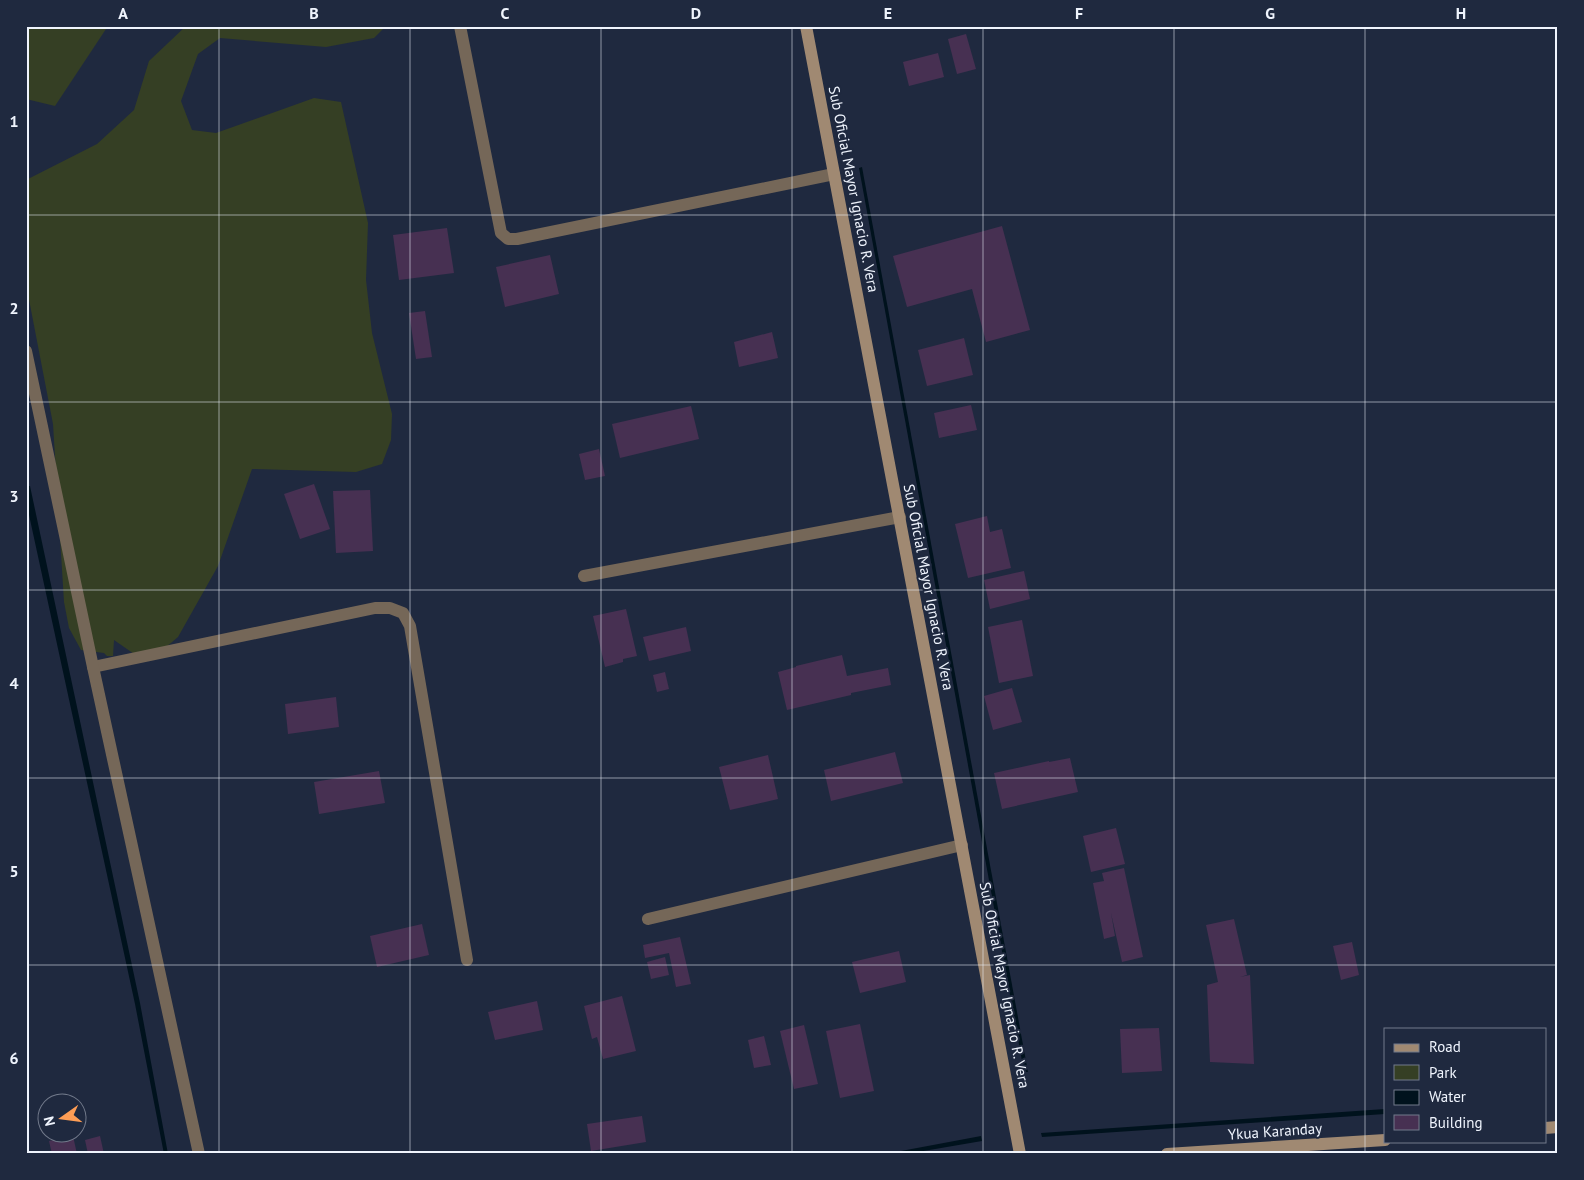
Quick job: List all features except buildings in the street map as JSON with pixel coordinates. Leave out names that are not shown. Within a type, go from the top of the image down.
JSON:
[{"type":"street","points":[[460,26],[501,233],[508,239],[517,239],[834,174]]},
{"type":"street","name":"Sub Oficial Mayor Ignacio R. Vera","points":[[806,26],[1020,1154]]},
{"type":"street","points":[[26,351],[199,1154]]},
{"type":"street","points":[[584,576],[900,517]]},
{"type":"street","points":[[93,667],[376,608],[390,608],[403,613],[410,626],[467,960]]},
{"type":"street","points":[[648,919],[962,846]]},
{"type":"street","name":"Ykua Karanday","points":[[1167,1154],[1384,1140]]},
{"type":"green space","points":[[26,26],[108,26],[55,106],[26,99]]},
{"type":"green space","points":[[186,26],[386,26],[374,38],[326,47],[220,38],[198,54],[181,101],[192,130],[216,133],[314,98],[341,102],[368,223],[366,280],[372,333],[392,414],[391,440],[382,464],[356,472],[252,469],[218,566],[178,637],[159,653],[137,656],[114,640],[113,656],[107,656],[104,653],[81,650],[69,628],[64,602],[53,424],[26,284],[26,180],[97,144],[134,110],[149,61]]},
{"type":"water","points":[[862,167],[1028,1072],[1024,1072],[859,168]]},
{"type":"water","points":[[26,486],[30,486],[140,1003],[168,1154],[164,1154],[135,1004],[26,501]]},
{"type":"water","points":[[1384,1109],[1384,1114],[1042,1137],[1041,1133]]},
{"type":"water","points":[[981,1136],[982,1141],[906,1154],[885,1154]]}]
